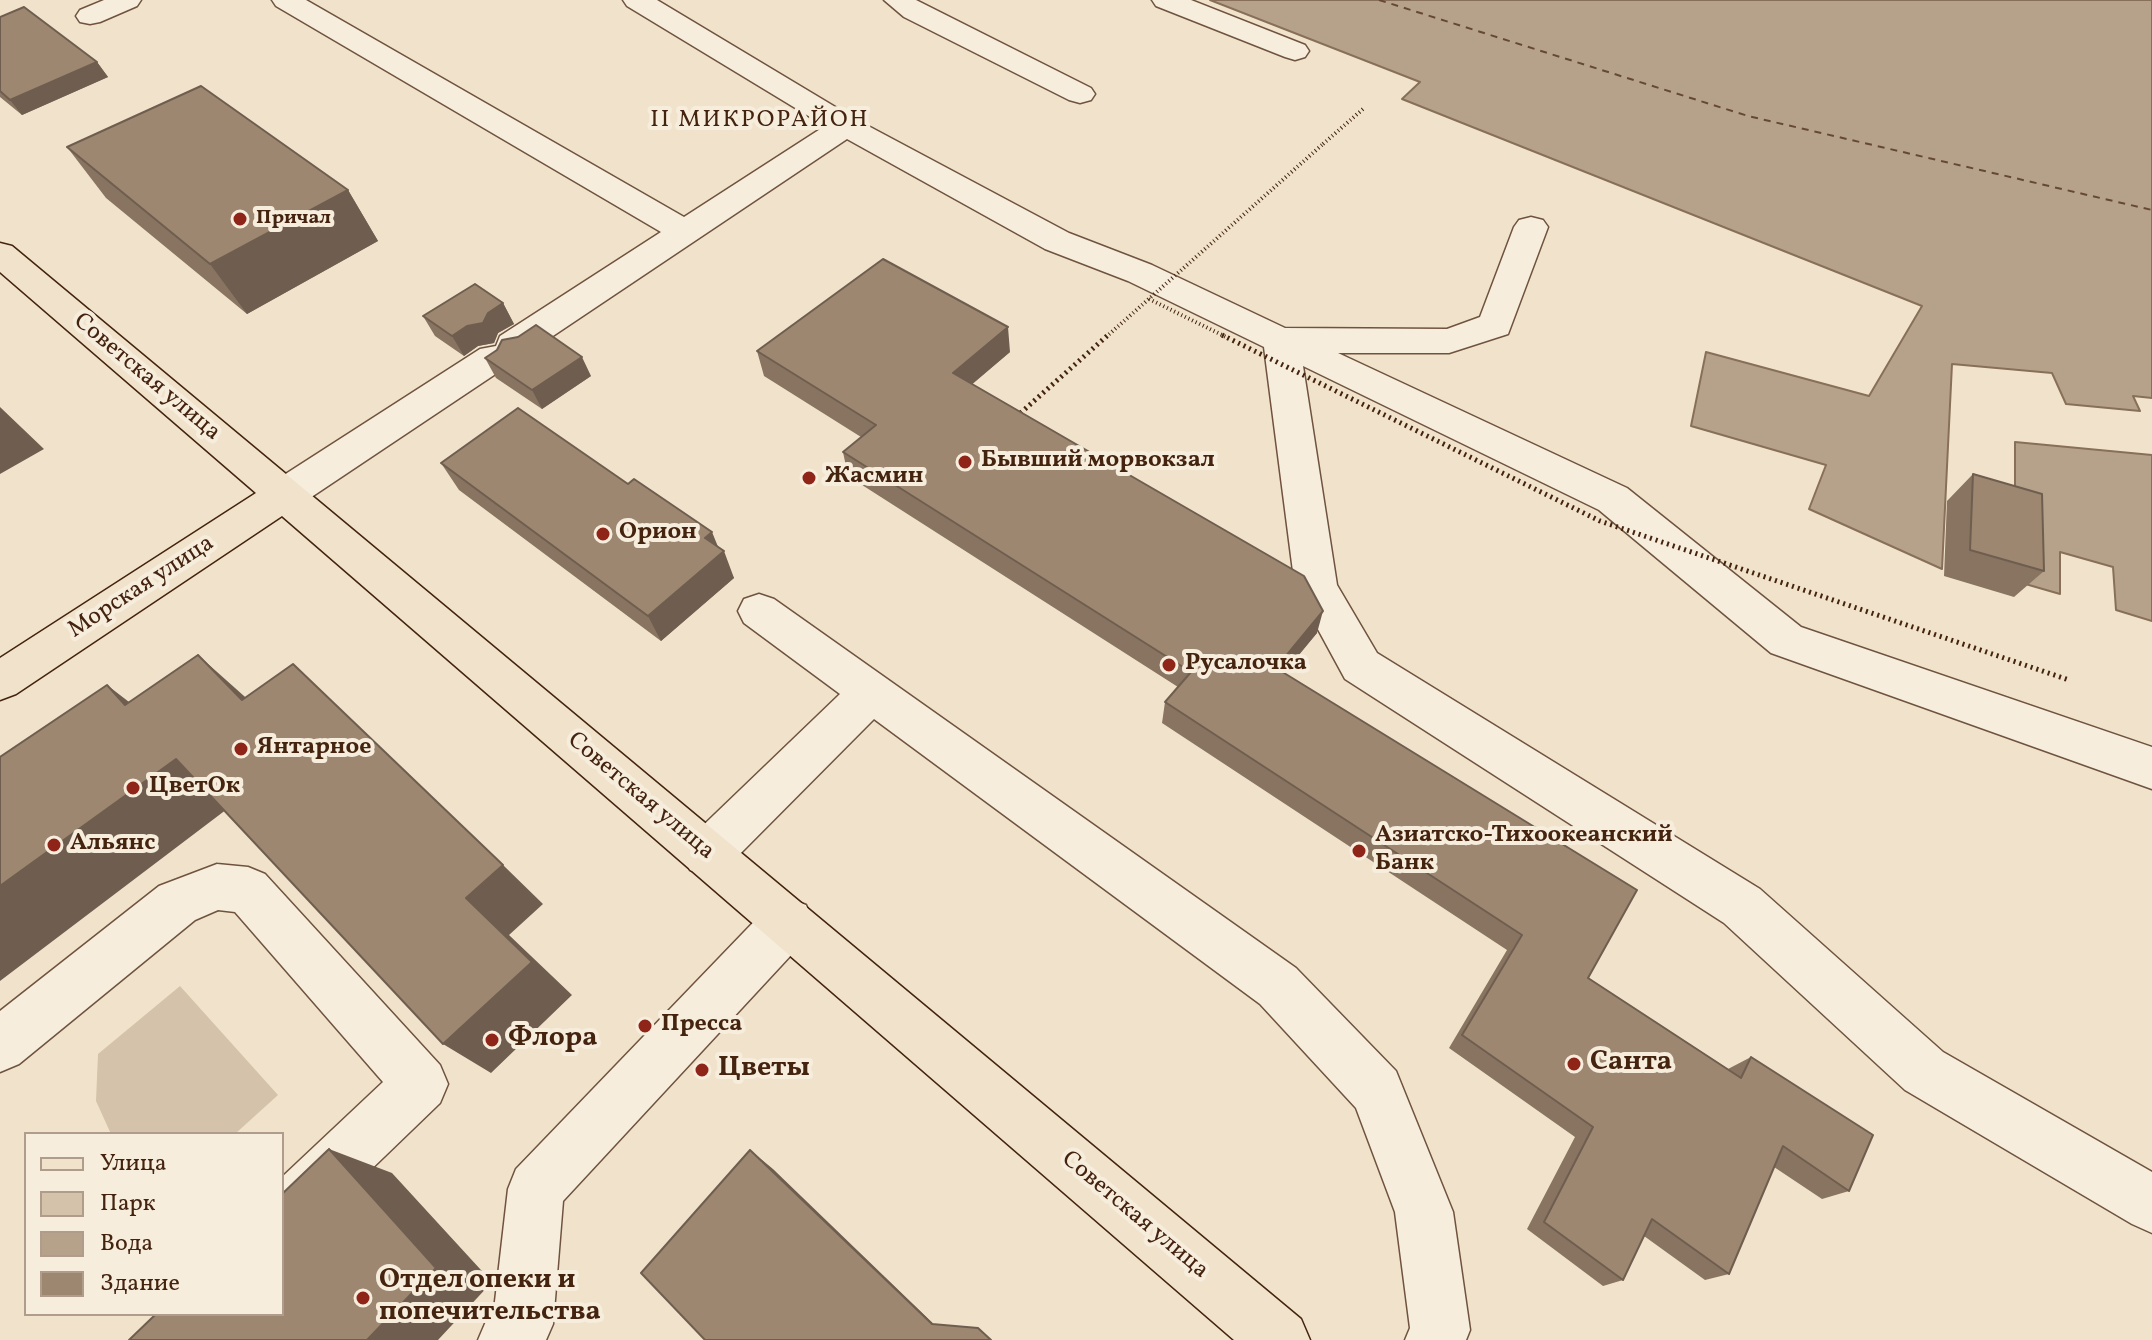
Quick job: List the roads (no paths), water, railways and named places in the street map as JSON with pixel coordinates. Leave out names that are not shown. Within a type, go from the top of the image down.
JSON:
[{"type":"main road","name":"Советская улица","points":[[1,257],[1280,1340]]},
{"type":"main road","name":"Морская улица","points":[[0,681],[284,495]]},
{"type":"lane","points":[[90,16],[127,0]]},
{"type":"lane","points":[[286,0],[685,232]]},
{"type":"lane","points":[[637,0],[846,126],[1057,241],[1140,273],[1613,499],[1786,640],[2152,768]]},
{"type":"lane","points":[[898,0],[914,11],[1080,94]]},
{"type":"lane","points":[[1166,0],[1295,51]]},
{"type":"lane","points":[[284,495],[846,126]]},
{"type":"lane","points":[[1281,340],[1449,341],[1495,325],[1531,227]]},
{"type":"lane","points":[[1281,340],[1316,587],[1361,666],[1742,906],[1924,1071],[2152,1204]]},
{"type":"lane","points":[[759,611],[1278,986],[1377,1090],[1424,1212],[1440,1330],[1435,1340]]},
{"type":"lane","points":[[707,854],[872,692]]},
{"type":"lane","points":[[0,1045],[177,903],[217,887],[248,890],[421,1084],[284,1214]]},
{"type":"lane","points":[[523,1335],[536,1189],[788,922]]},
{"type":"water","points":[[1210,0],[2152,0],[2152,398],[2133,396],[2140,411],[2066,404],[2052,373],[1952,364],[1942,569],[1809,509],[1826,465],[1691,426],[1706,352],[1869,396],[1922,306],[1402,99],[1420,82]]},
{"type":"water","points":[[2015,442],[2152,455],[2152,621],[2116,610],[2113,567],[2060,552],[2060,594],[2015,581]]},
{"type":"place","name":"Причал","points":[[240,219]]},
{"type":"place","name":"Бывший морвокзал","points":[[965,462]]},
{"type":"place","name":"Жасмин","points":[[809,478]]},
{"type":"place","name":"Орион","points":[[603,534]]},
{"type":"place","name":"Русалочка","points":[[1169,665]]},
{"type":"place","name":"Янтарное","points":[[241,749]]},
{"type":"place","name":"ЦветОк","points":[[133,788]]},
{"type":"place","name":"Альянс","points":[[54,845]]},
{"type":"place","name":"Азиатско-Тихоокеанский Банк","points":[[1359,851]]},
{"type":"place","name":"Пресса","points":[[645,1026]]},
{"type":"place","name":"Флора","points":[[492,1040]]},
{"type":"place","name":"Санта","points":[[1574,1064]]},
{"type":"place","name":"Цветы","points":[[702,1070]]},
{"type":"place","name":"Отдел опеки и попечительства","points":[[363,1298]]},
{"type":"district","name":"II МИКРОРАЙОН","points":[[760,122]]}]
